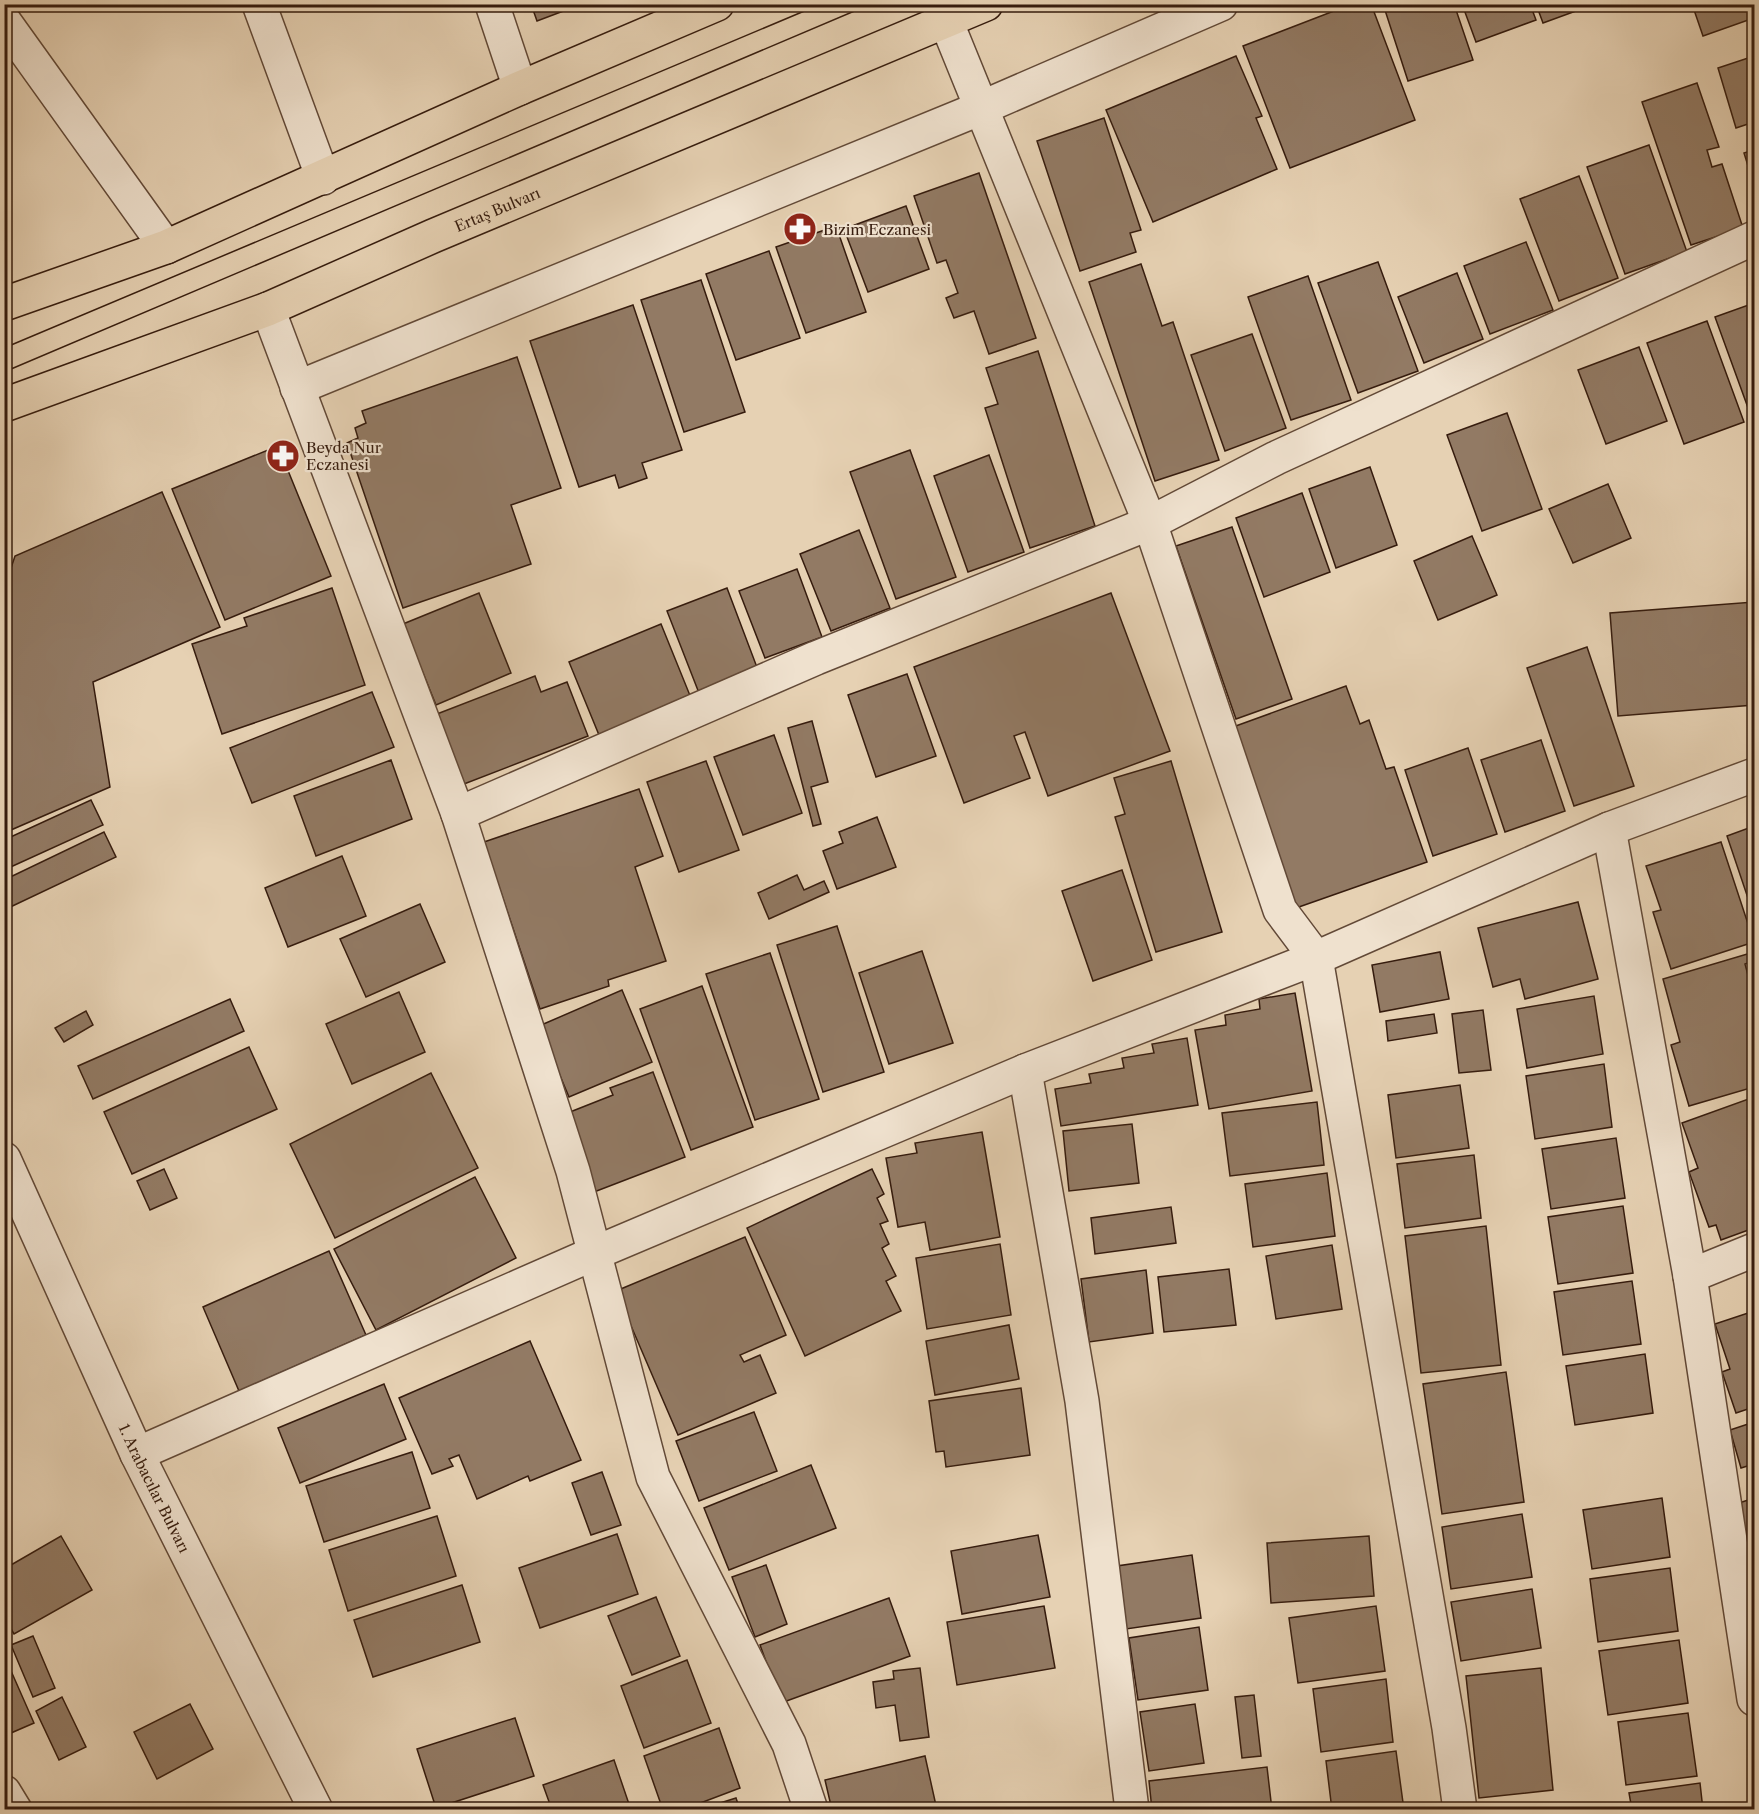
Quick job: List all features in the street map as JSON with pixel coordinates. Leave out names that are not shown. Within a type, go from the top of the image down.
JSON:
[{"type":"main road","points":[[4,304],[166,247],[520,88],[717,4]]},
{"type":"main road","name":"Ertaş Bulvarı","points":[[4,405],[268,309],[433,236],[986,4]]},
{"type":"street","points":[[259,4],[323,178]]},
{"type":"street","points":[[492,4],[520,88]]},
{"type":"street","points":[[297,388],[981,108],[1221,4]]},
{"type":"street","points":[[4,21],[166,247]]},
{"type":"street","points":[[946,21],[1150,524],[1280,910],[1316,958],[1445,1705],[1460,1809]]},
{"type":"street","points":[[458,814],[816,658],[1150,524],[1276,458],[1755,238]]},
{"type":"street","points":[[268,309],[458,814],[573,1171],[653,1478],[789,1744],[811,1809]]},
{"type":"street","points":[[137,1454],[595,1253],[1025,1071],[1316,958],[1609,829],[1755,775]]},
{"type":"street","points":[[1609,829],[1690,1276],[1754,1706]]},
{"type":"street","points":[[1025,1071],[1082,1401],[1132,1809]]},
{"type":"street","name":"1. Arabacılar Bulvarı","points":[[4,1159],[137,1454],[316,1809]]},
{"type":"street","points":[[1690,1276],[1755,1250]]},
{"type":"street","points":[[4,1792],[15,1809]]},
{"type":"building","points":[[531,4],[582,4],[537,21]]},
{"type":"building","points":[[1352,4],[1371,4],[1415,120],[1290,168],[1243,46]]},
{"type":"building","points":[[1383,4],[1454,4],[1473,60],[1408,81]]},
{"type":"building","points":[[1462,4],[1530,4],[1536,20],[1476,42]]},
{"type":"building","points":[[1536,4],[1595,4],[1543,23]]},
{"type":"building","points":[[1692,4],[1754,4],[1754,18],[1703,36]]},
{"type":"building","points":[[1236,56],[1262,116],[1256,118],[1277,169],[1153,222],[1106,110]]},
{"type":"building","points":[[1754,56],[1754,146],[1748,124],[1736,128],[1718,68]]},
{"type":"building","points":[[1697,83],[1719,147],[1707,150],[1712,167],[1722,164],[1743,228],[1691,245],[1642,102]]},
{"type":"building","points":[[1104,118],[1141,230],[1130,233],[1136,252],[1080,271],[1037,141]]},
{"type":"building","points":[[1649,145],[1687,252],[1625,274],[1587,167]]},
{"type":"building","points":[[1754,150],[1754,185],[1744,153]]},
{"type":"building","points":[[979,173],[1036,338],[989,354],[974,311],[954,318],[946,298],[958,293],[946,260],[937,263],[914,196]]},
{"type":"building","points":[[1579,176],[1618,278],[1559,301],[1520,199]]},
{"type":"building","points":[[906,206],[929,269],[868,292],[844,229]]},
{"type":"building","points":[[836,226],[866,312],[806,333],[776,247]]},
{"type":"building","points":[[1526,242],[1553,310],[1490,334],[1464,266]]},
{"type":"building","points":[[769,251],[800,338],[736,360],[706,274]]},
{"type":"building","points":[[1378,262],[1418,371],[1358,393],[1318,283]]},
{"type":"building","points":[[1141,264],[1162,326],[1173,322],[1219,460],[1155,481],[1089,282]]},
{"type":"building","points":[[1457,273],[1483,339],[1424,363],[1398,297]]},
{"type":"building","points":[[1308,276],[1351,400],[1291,420],[1248,297]]},
{"type":"building","points":[[701,280],[745,412],[684,432],[641,300]]},
{"type":"building","points":[[1754,303],[1754,415],[1751,416],[1715,317]]},
{"type":"building","points":[[633,305],[682,450],[642,463],[647,478],[619,488],[615,475],[579,487],[530,341]]},
{"type":"building","points":[[1707,321],[1744,422],[1684,444],[1647,343]]},
{"type":"building","points":[[1252,334],[1286,428],[1225,451],[1191,355]]},
{"type":"building","points":[[1639,347],[1667,421],[1606,444],[1578,370]]},
{"type":"building","points":[[1038,351],[1095,526],[1030,548],[985,408],[998,404],[986,368]]},
{"type":"building","points":[[517,357],[561,488],[511,505],[531,564],[403,608],[347,443],[358,438],[355,428],[366,423],[362,411]]},
{"type":"building","points":[[1507,413],[1542,509],[1482,531],[1447,435]]},
{"type":"building","points":[[278,446],[331,576],[225,620],[172,489]]},
{"type":"building","points":[[910,450],[956,577],[896,599],[850,472]]},
{"type":"building","points":[[989,455],[1024,552],[968,572],[934,476]]},
{"type":"building","points":[[1370,467],[1397,545],[1336,568],[1309,489]]},
{"type":"building","points":[[1608,484],[1631,538],[1573,563],[1549,509]]},
{"type":"building","points":[[162,492],[220,627],[93,682],[110,787],[4,833],[4,589],[15,556]]},
{"type":"building","points":[[1302,493],[1330,572],[1264,597],[1236,518]]},
{"type":"building","points":[[1232,527],[1292,699],[1236,719],[1176,546]]},
{"type":"building","points":[[859,530],[890,608],[831,631],[800,554]]},
{"type":"building","points":[[1472,536],[1497,595],[1438,620],[1414,561]]},
{"type":"building","points":[[797,569],[822,637],[765,658],[739,591]]},
{"type":"building","points":[[332,588],[365,685],[222,734],[192,644],[247,626],[244,618]]},
{"type":"building","points":[[727,588],[758,670],[699,693],[667,611]]},
{"type":"building","points":[[479,593],[511,673],[436,705],[403,624]]},
{"type":"building","points":[[1111,593],[1170,751],[1048,796],[1025,732],[1014,736],[1030,778],[964,803],[914,667]]},
{"type":"building","points":[[1754,602],[1754,705],[1618,716],[1610,613]]},
{"type":"building","points":[[661,624],[691,698],[599,735],[569,662]]},
{"type":"building","points":[[1587,647],[1634,786],[1574,806],[1527,668]]},
{"type":"building","points":[[907,674],[936,756],[876,777],[848,695]]},
{"type":"building","points":[[535,676],[541,692],[567,682],[588,736],[464,784],[437,714]]},
{"type":"building","points":[[1346,686],[1360,724],[1369,720],[1386,769],[1394,767],[1427,862],[1296,908],[1233,727]]},
{"type":"building","points":[[372,692],[394,747],[252,803],[230,748]]},
{"type":"building","points":[[812,721],[828,782],[811,787],[821,824],[813,826],[788,728]]},
{"type":"building","points":[[774,735],[802,813],[743,835],[714,757]]},
{"type":"building","points":[[1541,740],[1565,811],[1505,832],[1481,760]]},
{"type":"building","points":[[1468,748],[1497,834],[1433,856],[1405,770]]},
{"type":"building","points":[[391,760],[412,819],[316,856],[294,796]]},
{"type":"building","points":[[706,761],[739,850],[679,872],[647,782]]},
{"type":"building","points":[[1171,761],[1222,932],[1156,952],[1115,817],[1125,814],[1114,778]]},
{"type":"building","points":[[639,789],[663,856],[635,867],[666,961],[608,980],[609,986],[540,1009],[484,842]]},
{"type":"building","points":[[91,800],[103,825],[4,870],[4,840]]},
{"type":"building","points":[[877,817],[896,867],[837,889],[823,851],[843,843],[839,832]]},
{"type":"building","points":[[1754,826],[1754,916],[1727,836]]},
{"type":"building","points":[[104,832],[116,857],[4,910],[4,880]]},
{"type":"building","points":[[1721,842],[1754,942],[1671,969],[1653,912],[1661,910],[1646,866]]},
{"type":"building","points":[[342,856],[366,916],[288,947],[265,888]]},
{"type":"building","points":[[1122,870],[1152,960],[1093,981],[1062,891]]},
{"type":"building","points":[[797,875],[804,890],[824,881],[829,892],[769,919],[758,893]]},
{"type":"building","points":[[1578,902],[1598,979],[1525,999],[1520,979],[1493,987],[1478,928]]},
{"type":"building","points":[[420,904],[445,962],[366,997],[340,939]]},
{"type":"building","points":[[837,926],[884,1072],[823,1092],[777,945]]},
{"type":"building","points":[[922,951],[953,1043],[889,1064],[859,973]]},
{"type":"building","points":[[1440,952],[1449,999],[1380,1012],[1372,965]]},
{"type":"building","points":[[1754,952],[1754,961],[1745,964],[1754,998],[1754,1087],[1689,1106],[1671,1045],[1680,1042],[1663,979]]},
{"type":"building","points":[[770,953],[819,1099],[755,1120],[706,974]]},
{"type":"building","points":[[702,986],[753,1127],[691,1150],[640,1009]]},
{"type":"building","points":[[622,990],[652,1062],[569,1097],[539,1026]]},
{"type":"building","points":[[399,992],[425,1052],[352,1084],[326,1024]]},
{"type":"building","points":[[1295,993],[1312,1091],[1209,1109],[1195,1030],[1226,1025],[1225,1015],[1260,1009],[1259,999]]},
{"type":"building","points":[[1594,996],[1603,1054],[1527,1068],[1517,1009]]},
{"type":"building","points":[[230,999],[244,1031],[93,1099],[78,1066]]},
{"type":"building","points":[[1483,1010],[1491,1070],[1459,1073],[1452,1014]]},
{"type":"building","points":[[86,1011],[93,1025],[64,1042],[55,1028]]},
{"type":"building","points":[[1434,1014],[1437,1033],[1388,1041],[1386,1021]]},
{"type":"building","points":[[1187,1038],[1198,1105],[1061,1126],[1055,1089],[1091,1083],[1089,1074],[1124,1068],[1122,1058],[1154,1053],[1152,1044]]},
{"type":"building","points":[[249,1047],[277,1109],[132,1174],[104,1112]]},
{"type":"building","points":[[1604,1064],[1612,1127],[1535,1139],[1526,1076]]},
{"type":"building","points":[[653,1072],[685,1157],[594,1192],[565,1114],[613,1095],[610,1088]]},
{"type":"building","points":[[431,1073],[478,1168],[335,1238],[290,1144]]},
{"type":"building","points":[[1460,1085],[1469,1148],[1396,1158],[1388,1095]]},
{"type":"building","points":[[1754,1097],[1754,1228],[1721,1240],[1716,1225],[1709,1227],[1689,1172],[1698,1168],[1682,1123]]},
{"type":"building","points":[[1317,1102],[1324,1165],[1230,1176],[1222,1113]]},
{"type":"building","points":[[1132,1124],[1139,1183],[1069,1191],[1063,1131]]},
{"type":"building","points":[[982,1132],[1000,1237],[930,1250],[925,1222],[898,1227],[886,1158],[917,1153],[915,1143]]},
{"type":"building","points":[[1616,1138],[1625,1198],[1551,1209],[1542,1149]]},
{"type":"building","points":[[1474,1155],[1481,1218],[1405,1228],[1397,1164]]},
{"type":"building","points":[[164,1169],[177,1198],[150,1210],[137,1181]]},
{"type":"building","points":[[872,1169],[884,1194],[877,1198],[888,1221],[880,1224],[889,1244],[882,1248],[896,1276],[886,1281],[901,1311],[805,1356],[747,1228]]},
{"type":"building","points":[[1327,1173],[1335,1236],[1253,1247],[1245,1184]]},
{"type":"building","points":[[475,1177],[516,1258],[376,1330],[334,1249]]},
{"type":"building","points":[[1623,1206],[1633,1273],[1558,1284],[1548,1217]]},
{"type":"building","points":[[1171,1207],[1176,1243],[1095,1254],[1091,1218]]},
{"type":"building","points":[[1486,1226],[1501,1365],[1421,1373],[1405,1236]]},
{"type":"building","points":[[745,1237],[786,1335],[740,1355],[744,1362],[760,1355],[776,1393],[678,1435],[616,1291]]},
{"type":"building","points":[[1000,1244],[1011,1315],[927,1329],[916,1258]]},
{"type":"building","points":[[1332,1245],[1342,1309],[1276,1319],[1266,1256]]},
{"type":"building","points":[[329,1251],[366,1335],[239,1391],[203,1307]]},
{"type":"building","points":[[1229,1269],[1236,1325],[1164,1332],[1158,1277]]},
{"type":"building","points":[[1146,1270],[1153,1333],[1089,1342],[1081,1279]]},
{"type":"building","points":[[1632,1281],[1641,1344],[1563,1355],[1554,1292]]},
{"type":"building","points":[[1754,1311],[1754,1407],[1736,1413],[1722,1372],[1730,1369],[1715,1324]]},
{"type":"building","points":[[1009,1325],[1019,1379],[935,1395],[926,1341]]},
{"type":"building","points":[[530,1341],[581,1460],[530,1481],[528,1476],[477,1499],[459,1455],[449,1459],[453,1466],[432,1474],[399,1398]]},
{"type":"building","points":[[1645,1354],[1653,1413],[1575,1425],[1566,1366]]},
{"type":"building","points":[[1506,1372],[1524,1502],[1442,1514],[1423,1384]]},
{"type":"building","points":[[384,1384],[406,1439],[300,1483],[278,1428]]},
{"type":"building","points":[[1021,1388],[1030,1455],[946,1467],[944,1451],[936,1452],[929,1401]]},
{"type":"building","points":[[754,1412],[777,1471],[699,1501],[676,1441]]},
{"type":"building","points":[[1754,1422],[1754,1464],[1741,1468],[1730,1430]]},
{"type":"building","points":[[412,1452],[430,1508],[324,1542],[306,1486]]},
{"type":"building","points":[[811,1465],[836,1528],[729,1570],[704,1508]]},
{"type":"building","points":[[602,1472],[621,1525],[591,1535],[572,1483]]},
{"type":"building","points":[[1662,1498],[1670,1557],[1592,1569],[1583,1510]]},
{"type":"building","points":[[1754,1498],[1754,1593],[1744,1560],[1753,1556],[1736,1504]]},
{"type":"building","points":[[1522,1514],[1532,1577],[1451,1589],[1442,1527]]},
{"type":"building","points":[[437,1516],[456,1576],[348,1611],[329,1550]]},
{"type":"building","points":[[617,1534],[638,1594],[540,1628],[519,1568]]},
{"type":"building","points":[[1038,1535],[1050,1597],[962,1614],[951,1551]]},
{"type":"building","points":[[61,1536],[92,1590],[14,1634],[4,1617],[4,1569]]},
{"type":"building","points":[[1369,1536],[1374,1596],[1271,1603],[1267,1543]]},
{"type":"building","points":[[1192,1555],[1201,1618],[1126,1629],[1117,1566]]},
{"type":"building","points":[[766,1565],[787,1624],[755,1637],[732,1577]]},
{"type":"building","points":[[1670,1568],[1678,1631],[1598,1642],[1590,1579]]},
{"type":"building","points":[[462,1585],[480,1642],[373,1677],[354,1620]]},
{"type":"building","points":[[1532,1589],[1541,1648],[1461,1661],[1451,1602]]},
{"type":"building","points":[[656,1597],[680,1656],[632,1675],[608,1616]]},
{"type":"building","points":[[889,1598],[910,1656],[781,1703],[760,1645]]},
{"type":"building","points":[[1044,1606],[1055,1668],[957,1685],[947,1622]]},
{"type":"building","points":[[1376,1606],[1385,1671],[1298,1683],[1289,1618]]},
{"type":"building","points":[[1199,1627],[1208,1690],[1138,1700],[1129,1638]]},
{"type":"building","points":[[33,1636],[55,1688],[33,1697],[11,1645]]},
{"type":"building","points":[[1679,1640],[1688,1703],[1608,1715],[1599,1651]]},
{"type":"building","points":[[4,1655],[34,1723],[4,1736]]},
{"type":"building","points":[[687,1660],[711,1723],[644,1748],[621,1686]]},
{"type":"building","points":[[920,1668],[929,1737],[900,1741],[895,1705],[876,1708],[873,1682],[894,1679],[893,1671]]},
{"type":"building","points":[[1541,1668],[1553,1790],[1479,1798],[1466,1676]]},
{"type":"building","points":[[1386,1679],[1393,1742],[1321,1752],[1313,1689]]},
{"type":"building","points":[[1254,1695],[1261,1756],[1242,1758],[1235,1697]]},
{"type":"building","points":[[62,1697],[86,1747],[59,1760],[36,1711]]},
{"type":"building","points":[[190,1704],[213,1749],[157,1779],[134,1732]]},
{"type":"building","points":[[1195,1704],[1204,1763],[1149,1771],[1140,1712]]},
{"type":"building","points":[[1688,1713],[1697,1776],[1626,1785],[1618,1722]]},
{"type":"building","points":[[515,1718],[534,1776],[436,1808],[417,1749]]},
{"type":"building","points":[[719,1728],[740,1788],[682,1810],[663,1810],[644,1756]]},
{"type":"building","points":[[1396,1751],[1404,1810],[1332,1810],[1326,1761]]},
{"type":"building","points":[[925,1756],[937,1810],[832,1810],[825,1780]]},
{"type":"building","points":[[614,1760],[631,1810],[552,1810],[543,1785]]},
{"type":"building","points":[[1267,1767],[1272,1810],[1152,1810],[1149,1781]]},
{"type":"building","points":[[1700,1783],[1703,1810],[1632,1810],[1629,1793]]},
{"type":"building","points":[[736,1798],[740,1810],[698,1810]]},
{"type":"building","points":[[1567,1803],[1568,1810],[1516,1810]]},
{"type":"tram line","points":[[4,348],[821,4]]},
{"type":"tram line","points":[[4,372],[871,4]]},
{"type":"place","name":"Bizim Eczanesi","points":[[800,229]]},
{"type":"place","name":"Beyda Nur Eczanesi","points":[[283,456]]}]
